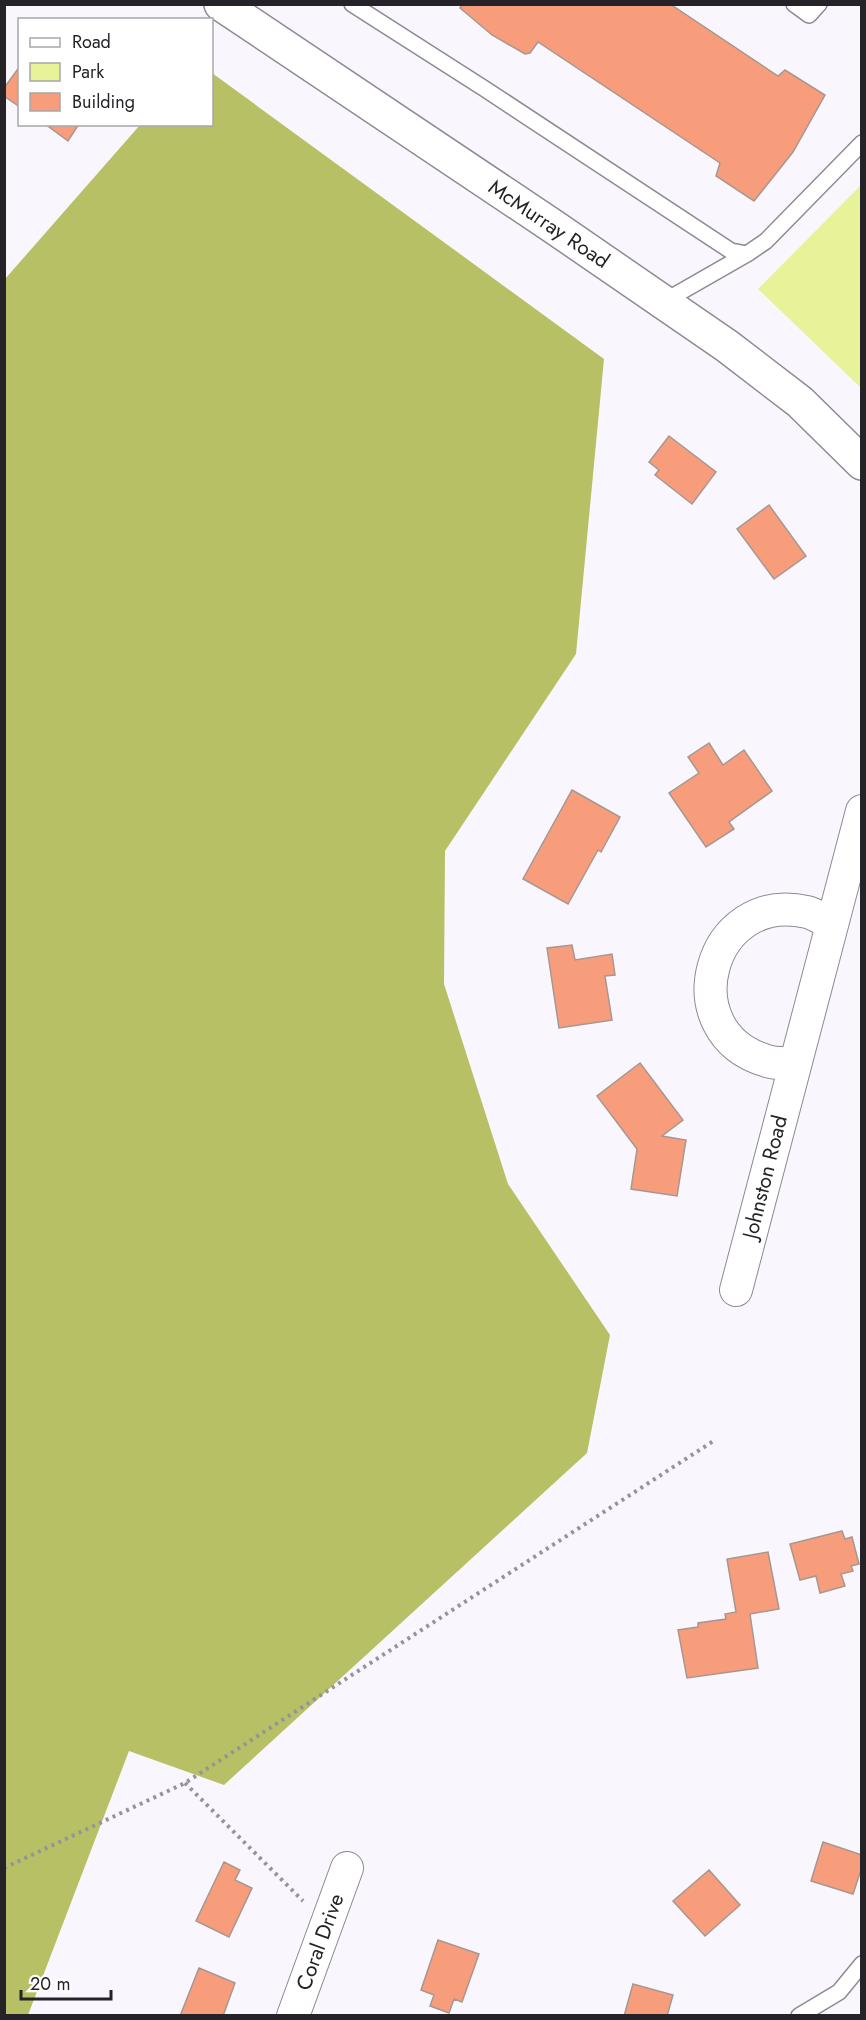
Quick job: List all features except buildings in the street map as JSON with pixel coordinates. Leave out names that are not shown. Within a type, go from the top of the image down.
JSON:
[{"type":"main road","name":"McMurray Road","points":[[221,4],[663,302],[771,378],[800,402],[861,463]]},
{"type":"street","name":"Johnston Road","points":[[736,1290],[861,811]]},
{"type":"street","points":[[794,1063],[767,1062],[743,1050],[723,1031],[712,1007],[710,980],[716,954],[732,932],[754,917],[763,914],[781,910],[808,912],[832,924]]},
{"type":"street","name":"Coral Drive","points":[[293,2016],[347,1868]]},
{"type":"lane","points":[[352,4],[731,251],[747,254]]},
{"type":"lane","points":[[794,4],[809,15],[819,4]]},
{"type":"lane","points":[[663,302],[766,241],[861,143]]},
{"type":"lane","points":[[799,2016],[839,1992],[861,1964]]},
{"type":"path","points":[[4,1868],[185,1783],[716,1440]]},
{"type":"path","points":[[185,1783],[327,1926]]},
{"type":"green space","points":[[213,74],[604,359],[576,654],[445,851],[444,984],[508,1184],[610,1335],[587,1453],[224,1785],[129,1751],[28,2015],[5,2015],[5,279],[139,126],[213,126]]},
{"type":"green space","points":[[861,185],[861,388],[758,289]]}]
